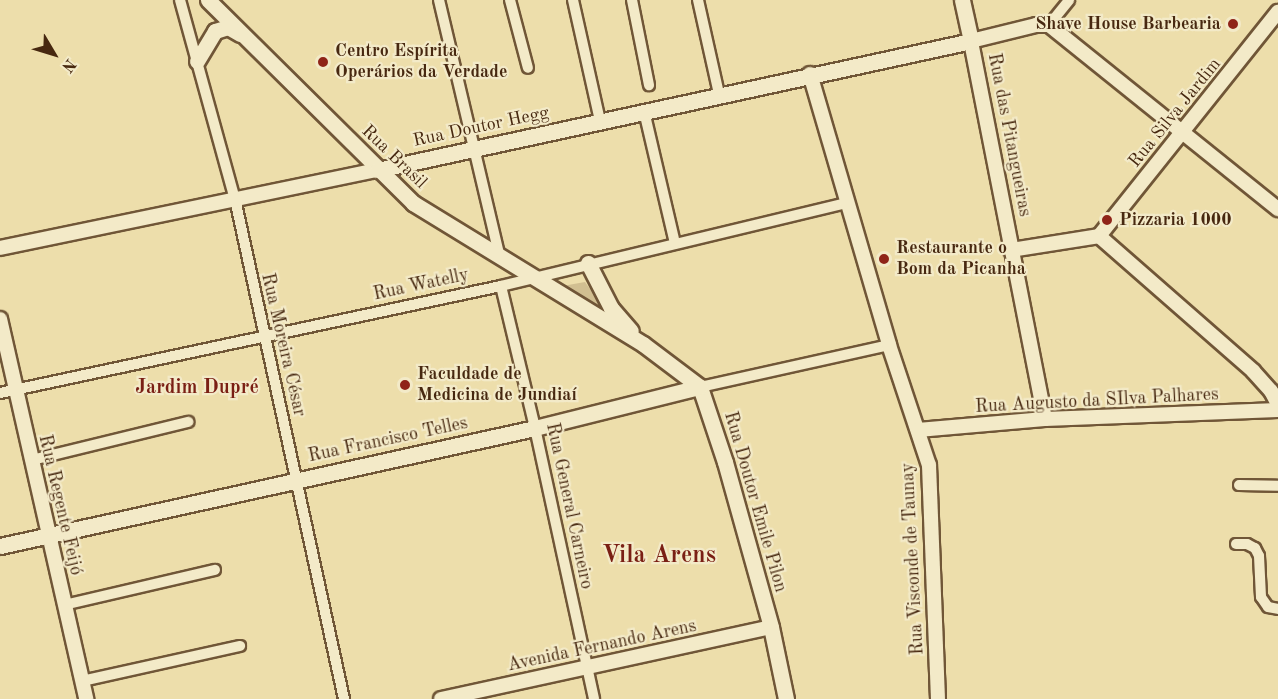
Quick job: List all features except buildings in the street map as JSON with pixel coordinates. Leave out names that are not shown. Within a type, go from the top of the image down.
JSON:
[{"type":"main road","name":"Rua Brasil","points":[[208,0],[377,170],[413,203],[643,344]]},
{"type":"main road","name":"Rua das Pitangueiras","points":[[962,0],[971,41]]},
{"type":"main road","points":[[197,61],[214,31],[228,27],[243,35]]},
{"type":"main road","name":"Rua Doutor Hegg","points":[[377,170],[810,74],[971,41]]},
{"type":"main road","points":[[588,263],[611,308],[643,344],[700,387]]},
{"type":"main road","name":"Rua Francisco Telles","points":[[0,546],[535,428],[700,387]]},
{"type":"main road","name":"Rua Doutor Emile Pilon","points":[[700,387],[725,462],[771,627],[786,699]]},
{"type":"street","name":"Rua Moreira César","points":[[180,0],[235,199],[262,335],[297,480],[344,699]]},
{"type":"street","points":[[439,0],[499,254]]},
{"type":"street","points":[[510,0],[528,68]]},
{"type":"street","points":[[573,0],[600,121]]},
{"type":"street","points":[[632,0],[649,85]]},
{"type":"street","points":[[698,0],[719,94]]},
{"type":"street","points":[[1049,25],[1069,0]]},
{"type":"street","name":"Rua Silva Jardim","points":[[1100,236],[1278,12]]},
{"type":"street","points":[[971,41],[1036,25],[1049,25],[1278,209]]},
{"type":"street","name":"Rua das Pitangueiras","points":[[971,41],[1045,419]]},
{"type":"street","name":"Rua Visconde de Taunay","points":[[810,74],[889,345],[928,465],[938,699]]},
{"type":"street","points":[[644,111],[675,243]]},
{"type":"street","name":"Rua Doutor Hegg","points":[[0,248],[377,170]]},
{"type":"street","name":"Rua Watelly","points":[[0,393],[262,335],[501,286],[846,202]]},
{"type":"street","points":[[1011,250],[1100,236],[1253,371],[1278,404]]},
{"type":"street","name":"Rua General Carneiro","points":[[501,286],[535,428],[594,699]]},
{"type":"street","name":"Rua Regente Feijó","points":[[0,319],[86,699]]},
{"type":"street","name":"Rua Francisco Telles","points":[[700,387],[889,345]]},
{"type":"street","name":"Rua Augusto da SIlva Palhares","points":[[918,430],[1045,419],[1278,410]]},
{"type":"street","points":[[32,460],[188,422]]},
{"type":"street","points":[[1239,484],[1278,486]]},
{"type":"street","points":[[1236,544],[1247,544],[1255,548],[1259,556],[1261,597],[1268,607],[1278,609]]},
{"type":"street","points":[[64,605],[215,570]]},
{"type":"street","name":"Avenida Fernando Arens","points":[[441,699],[587,669],[771,627]]},
{"type":"street","points":[[82,681],[240,646]]},
{"type":"shaded area","points":[[585,282],[611,318],[557,287]]},
{"type":"place","name":"Shave House Barbearia","points":[[1233,24]]},
{"type":"place","name":"Centro Espírita Operários da Verdade","points":[[323,62]]},
{"type":"place","name":"Pizzaria 1000","points":[[1107,220]]},
{"type":"place","name":"Restaurante o Bom da Picanha","points":[[884,259]]},
{"type":"place","name":"Faculdade de Medicina de Jundiaí","points":[[405,385]]},
{"type":"district","name":"Jardim Dupré","points":[[197,388]]},
{"type":"district","name":"Vila Arens","points":[[659,557]]}]
